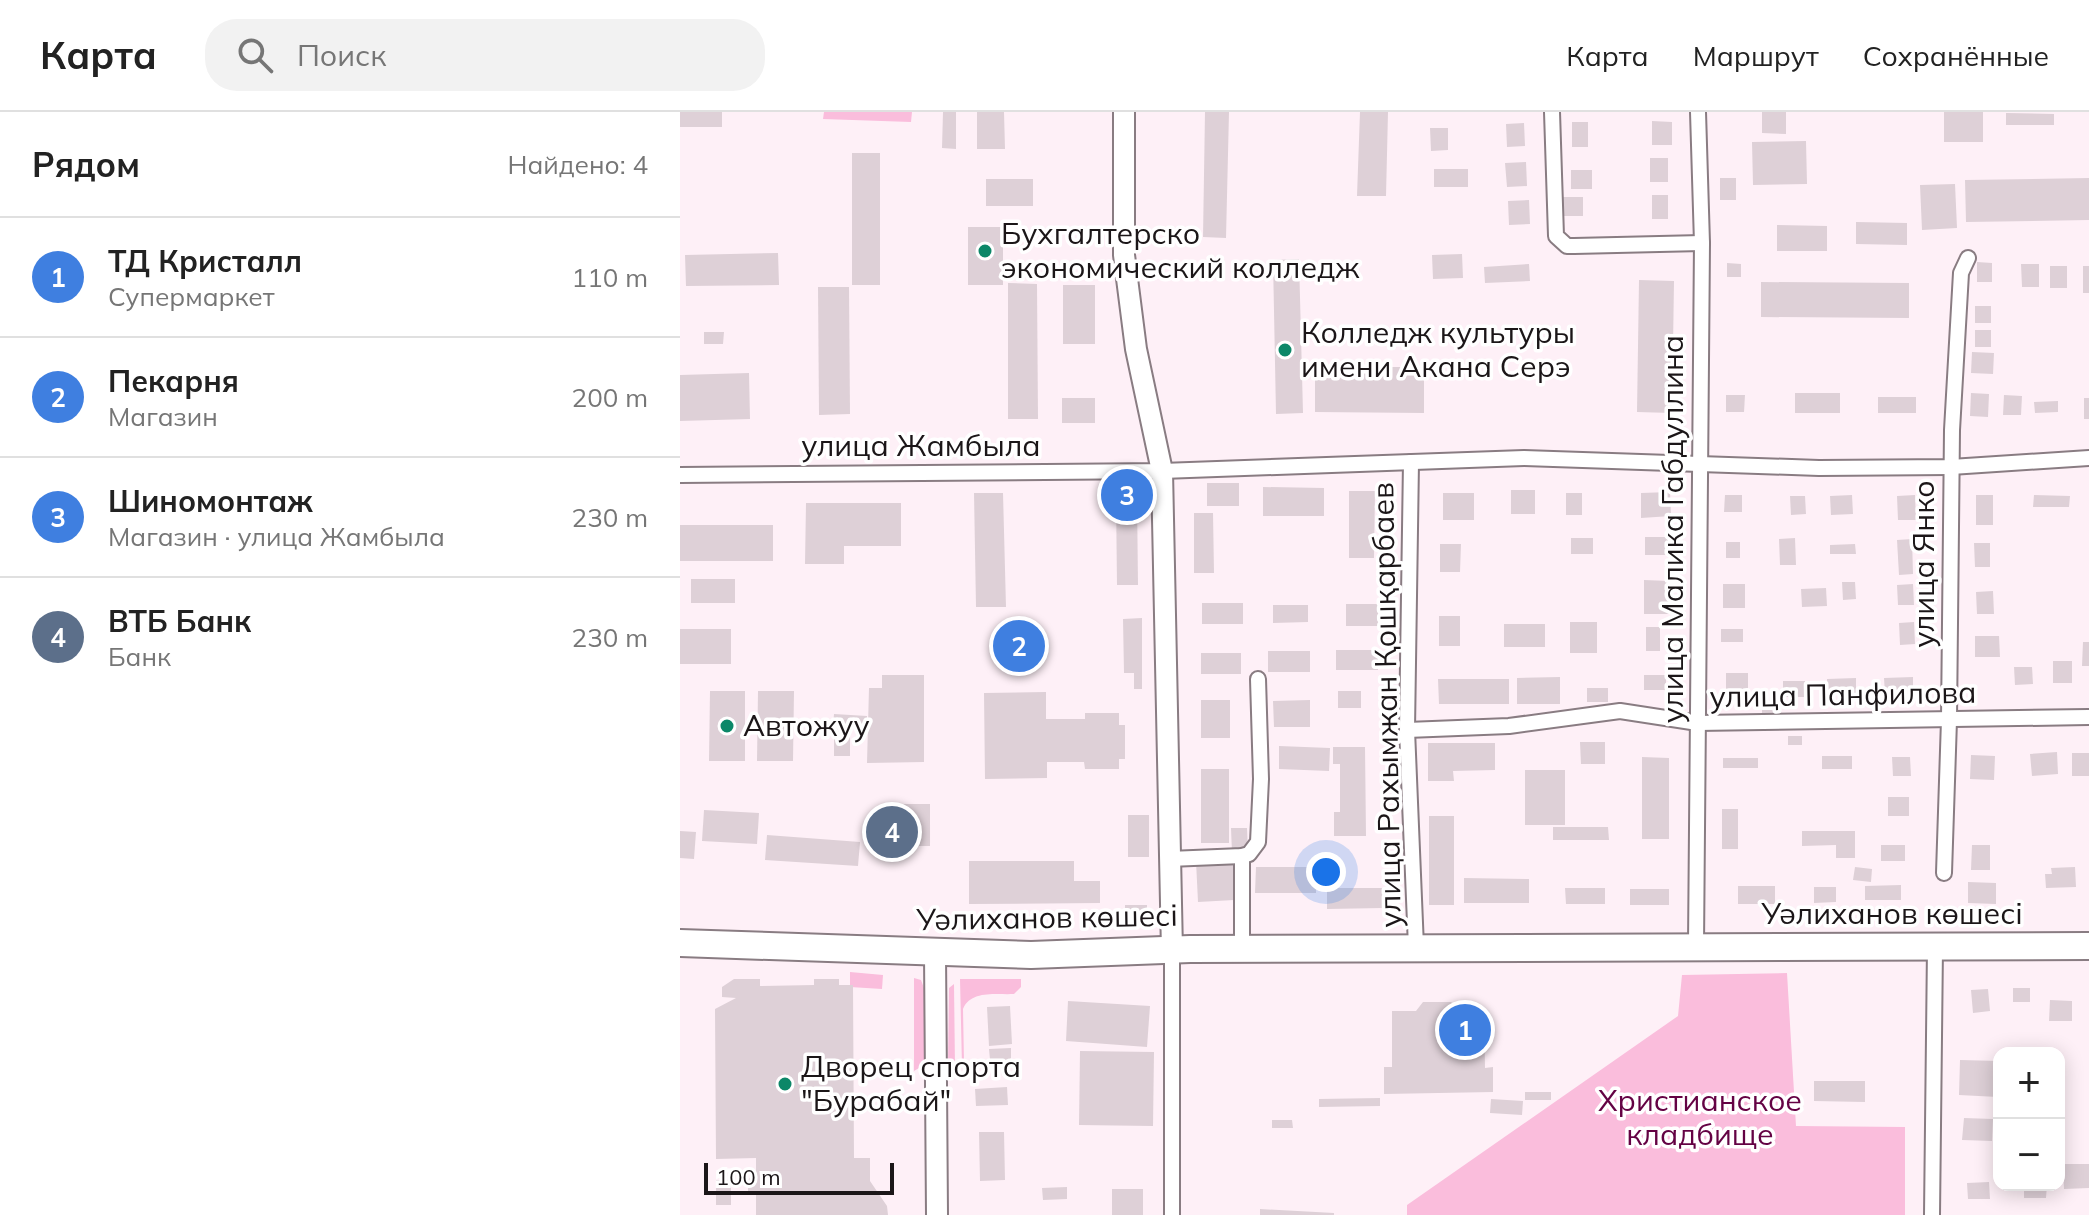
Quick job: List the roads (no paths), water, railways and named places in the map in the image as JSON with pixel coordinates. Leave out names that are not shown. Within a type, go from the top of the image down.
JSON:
[{"type":"highway","name":"Уәлиханов көшесі","points":[[680,943],[1031,955],[1242,948],[2089,946]]},
{"type":"highway","points":[[1171,951],[1189,954],[1772,952],[1793,948]]},
{"type":"main road","points":[[1124,112],[1124,255],[1136,349],[1162,471],[1171,951]]},
{"type":"main road","points":[[935,953],[937,1215]]},
{"type":"street","points":[[1552,112],[1556,236],[1560,242],[1574,246],[1702,243]]},
{"type":"street","name":"улица Малика Габдуллина","points":[[1696,946],[1702,243],[1698,112]]},
{"type":"street","name":"улица Янко","points":[[1944,873],[1951,467],[1961,273],[1968,258]]},
{"type":"street","name":"улица Жамбыла","points":[[680,475],[1162,471],[1401,460],[1524,458],[1819,468],[1951,467],[2089,458]]},
{"type":"street","name":"улица Рахымжан Қошқарбаев","points":[[1411,462],[1407,730],[1416,947]]},
{"type":"street","points":[[1169,859],[1242,856],[1249,854],[1258,842],[1261,779],[1258,679]]},
{"type":"street","name":"улица Панфилова","points":[[1407,730],[1509,726],[1620,711],[1698,723],[2089,717]]},
{"type":"street","points":[[1242,856],[1242,948]]},
{"type":"street","points":[[1932,1215],[1935,947]]},
{"type":"street","points":[[1171,951],[1172,1215]]},
{"type":"place","name":"Бухгалтерско экономический колледж","points":[[985,251]]},
{"type":"place","name":"Колледж культуры имени Акана Серэ","points":[[1285,350]]},
{"type":"place","name":"Шиномонтаж","points":[[1127,495]]},
{"type":"place","name":"Пекарня","points":[[1019,646]]},
{"type":"place","name":"Автожуу","points":[[727,726]]},
{"type":"place","name":"ВТБ Банк","points":[[892,832]]},
{"type":"place","name":"ТД Кристалл","points":[[1465,1030]]},
{"type":"place","name":"Дворец спорта \"Бурабай\"","points":[[785,1084]]},
{"type":"park label","name":"Христианское кладбище","points":[[1700,1118]]}]
